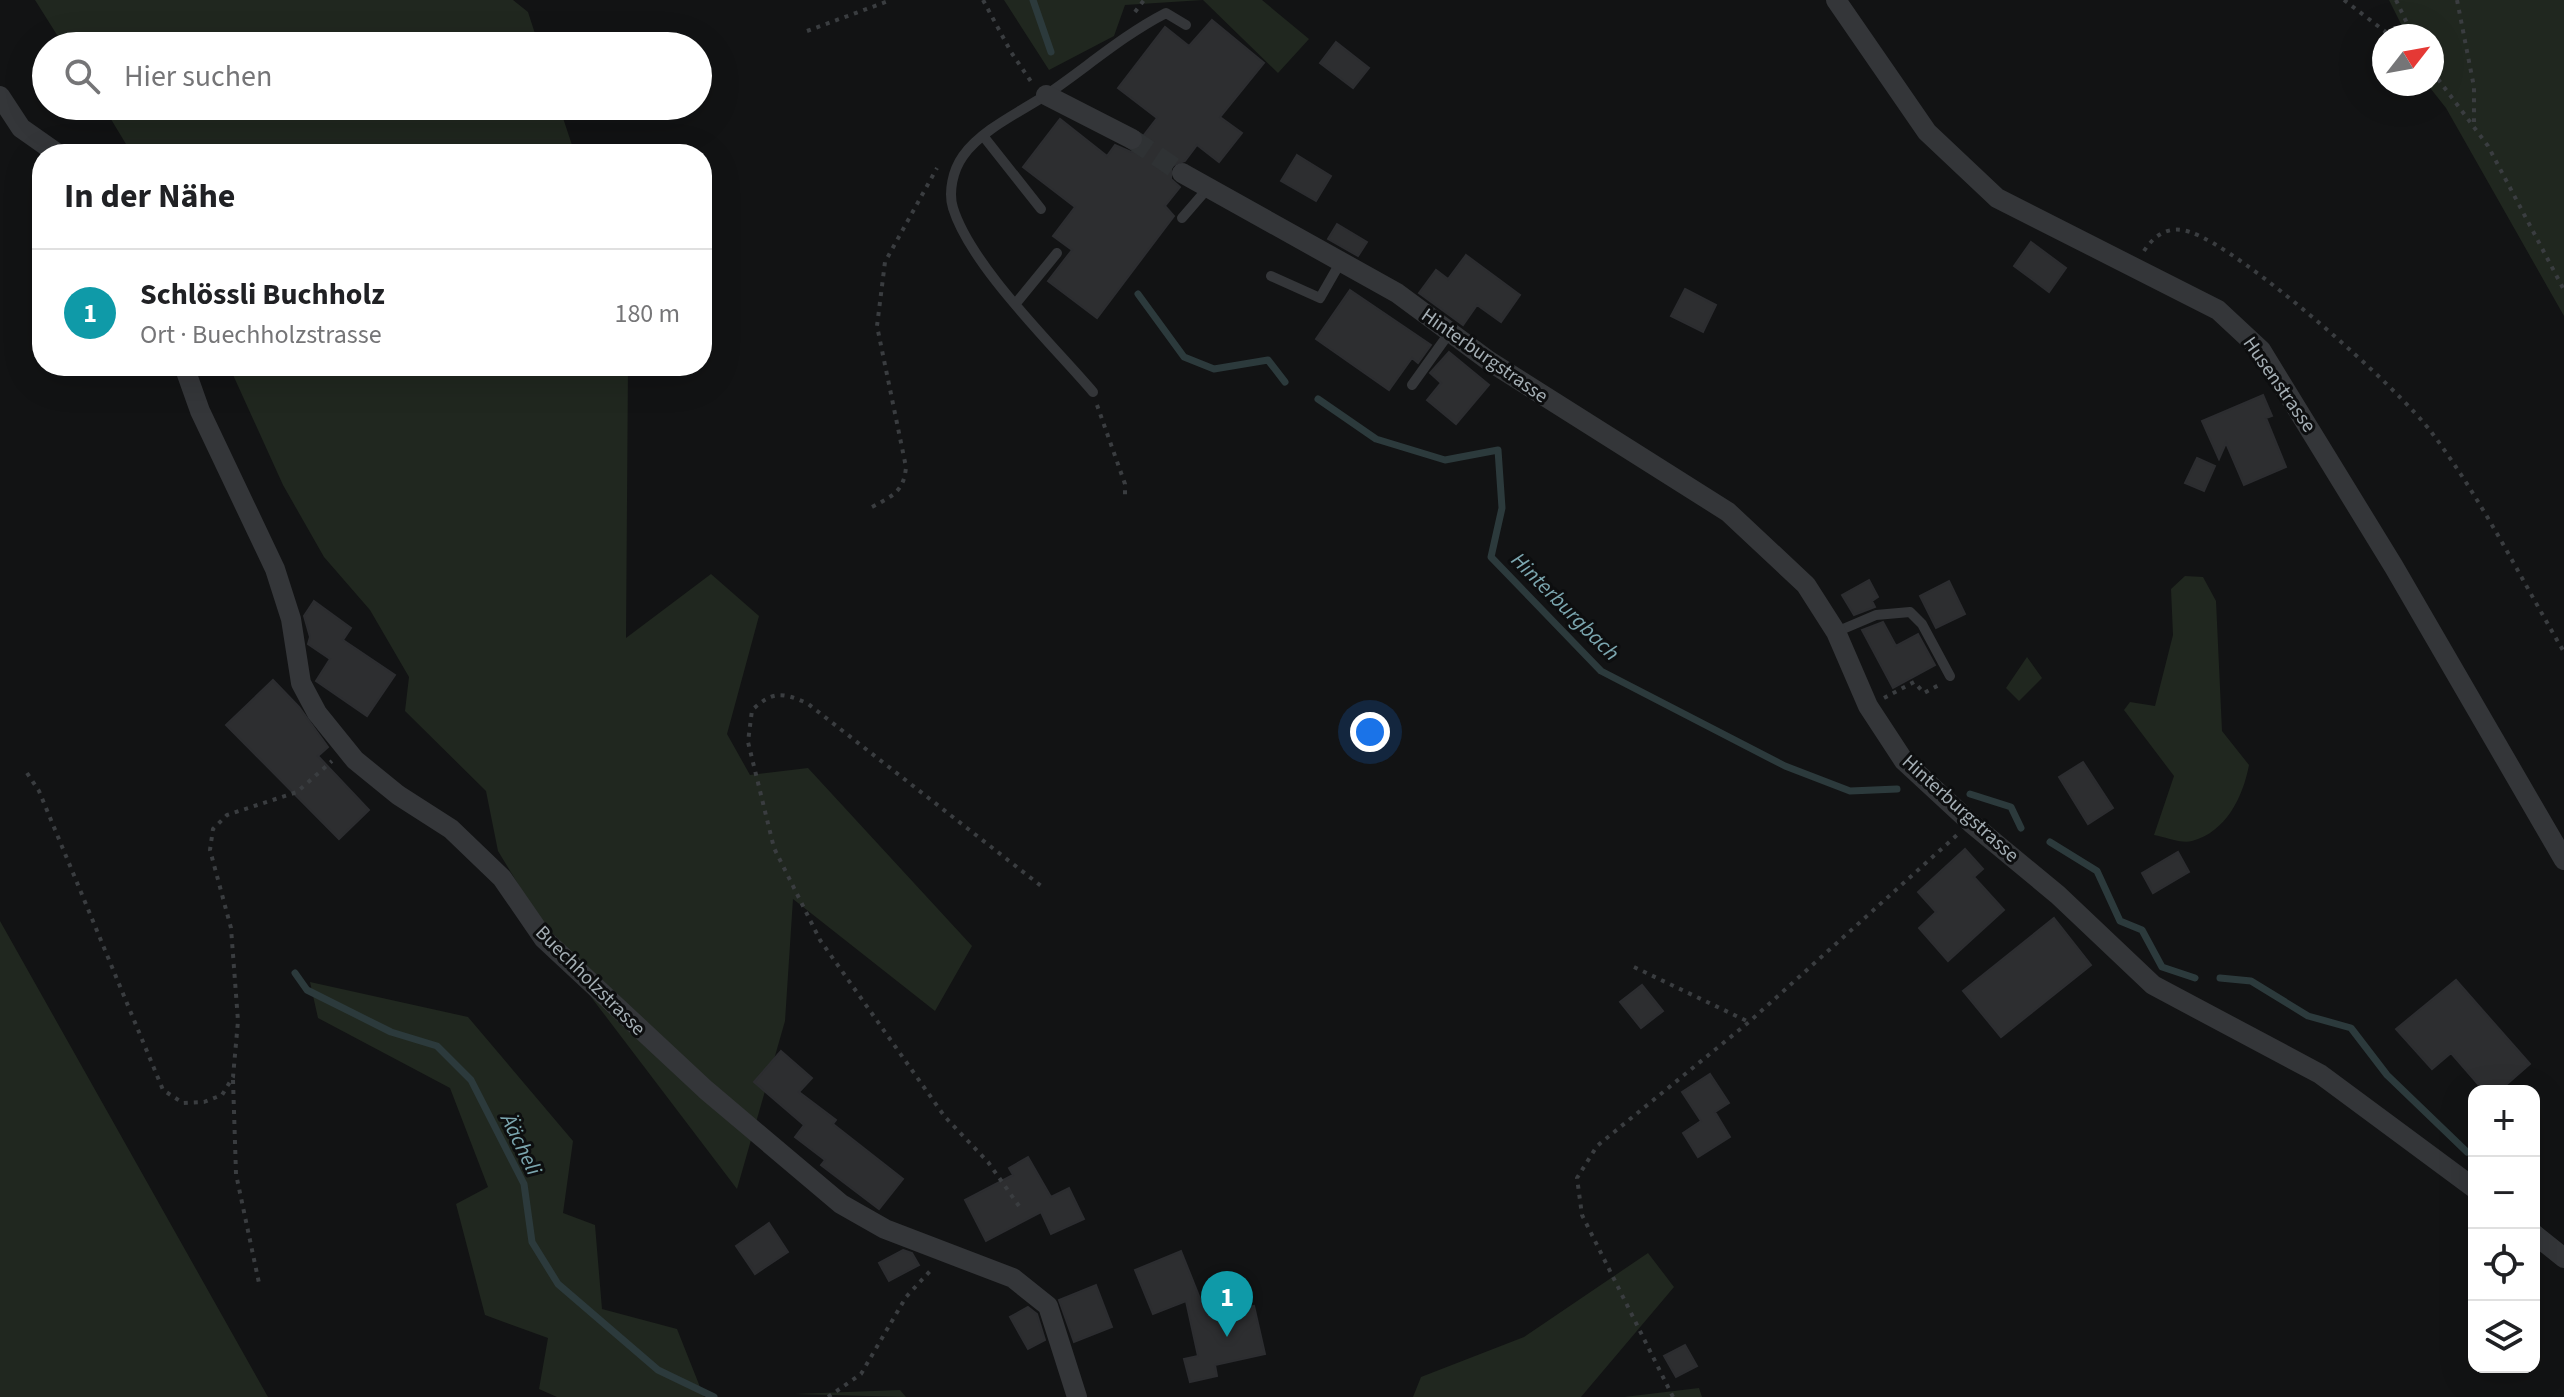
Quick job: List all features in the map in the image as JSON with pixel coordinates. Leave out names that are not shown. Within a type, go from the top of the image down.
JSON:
[{"type":"street","name":"Husenstrasse","points":[[1836,0],[1927,132],[1997,198],[2218,310],[2261,350],[2394,567],[2564,860]]},
{"type":"street","points":[[1046,95],[1132,139]]},
{"type":"street","points":[[0,96],[21,128],[44,144]]},
{"type":"street","name":"Hinterburgstrasse","points":[[1182,173],[1397,293],[1489,361],[1728,512],[1806,585],[1836,632],[1868,706],[1904,761],[1971,823],[2058,895],[2153,985],[2320,1074],[2468,1184]]},
{"type":"street","name":"Buechholzstrasse","points":[[188,376],[200,411],[275,569],[291,619],[301,683],[317,713],[346,749],[398,795],[451,829],[502,878],[544,939],[717,1100],[841,1204],[885,1229],[1013,1278],[1048,1306],[1077,1397]]},
{"type":"street","points":[[2540,1239],[2564,1258]]},
{"type":"lane","points":[[1093,392],[975,251],[953,207],[951,191],[963,156],[984,137],[1100,59],[1133,30],[1166,13],[1186,25]]},
{"type":"lane","points":[[984,137],[1041,209]]},
{"type":"lane","points":[[1182,218],[1208,188]]},
{"type":"lane","points":[[1017,302],[1057,253]]},
{"type":"lane","points":[[1271,276],[1320,298],[1340,263]]},
{"type":"lane","points":[[1412,385],[1450,332]]},
{"type":"lane","points":[[1836,632],[1876,615],[1910,612],[1922,624],[1950,676]]},
{"type":"path","points":[[807,31],[891,0]]},
{"type":"path","points":[[983,0],[1025,75],[1046,95]]},
{"type":"path","points":[[2344,0],[2375,24]]},
{"type":"path","points":[[2396,0],[2407,24]]},
{"type":"path","points":[[2457,0],[2474,87],[2474,125]]},
{"type":"path","points":[[2444,86],[2474,125],[2564,290]]},
{"type":"path","points":[[872,507],[896,494],[904,484],[906,467],[877,326],[885,262],[901,228],[930,186],[941,160]]},
{"type":"path","points":[[2134,266],[2156,236],[2165,231],[2189,232],[2221,247],[2323,328],[2406,404],[2437,440],[2564,652]]},
{"type":"path","points":[[1093,392],[1125,484],[1125,496]]},
{"type":"path","points":[[1868,706],[1914,682],[1919,690]]},
{"type":"path","points":[[1019,1206],[988,1162],[945,1117],[820,940],[774,848],[748,742],[752,710],[767,696],[786,694],[807,703],[1045,889]]},
{"type":"path","points":[[259,1283],[236,1174],[233,1077],[238,1021],[231,928],[210,850],[213,829],[227,815],[297,792],[346,749]]},
{"type":"path","points":[[27,773],[39,791],[163,1090],[183,1103],[204,1102],[222,1095],[233,1077]]},
{"type":"path","points":[[1673,1397],[1582,1215],[1577,1178],[1597,1146],[1749,1022],[1971,823]]},
{"type":"path","points":[[1634,967],[1749,1022]]},
{"type":"path","points":[[828,1397],[861,1374],[906,1297],[947,1252]]},
{"type":"shaded area","points":[[35,0],[513,0],[528,12],[534,32],[55,32]]},
{"type":"shaded area","points":[[1004,0],[1203,0],[1125,5],[1114,36],[1049,70]]},
{"type":"shaded area","points":[[1203,0],[1262,0],[1309,39],[1278,73]]},
{"type":"shaded area","points":[[2389,0],[2564,0],[2564,316],[2436,96],[2444,96],[2444,24],[2401,24]]},
{"type":"shaded area","points":[[111,120],[564,120],[572,144],[126,144]]},
{"type":"shaded area","points":[[234,376],[628,376],[626,638],[711,574],[759,616],[727,734],[750,775],[808,768],[972,946],[935,1011],[793,899],[785,1021],[737,1189],[569,968],[498,851],[486,791],[405,711],[409,677],[370,610],[324,557],[283,485]]},
{"type":"shaded area","points":[[2185,576],[2203,577],[2216,601],[2222,731],[2249,765],[2231,812],[2214,830],[2188,842],[2154,835],[2174,776],[2124,710],[2130,702],[2155,706],[2173,635],[2171,589]]},
{"type":"shaded area","points":[[2027,657],[2042,678],[2019,701],[2006,688]]},
{"type":"shaded area","points":[[0,921],[268,1397],[0,1397]]},
{"type":"shaded area","points":[[310,982],[468,1017],[573,1141],[563,1213],[595,1225],[602,1309],[677,1329],[704,1397],[557,1397],[539,1389],[548,1338],[485,1315],[456,1204],[488,1187],[450,1088],[318,1018]]},
{"type":"shaded area","points":[[1648,1253],[1674,1287],[1581,1397],[1413,1397],[1421,1377],[1524,1337]]},
{"type":"shaded area","points":[[1699,1388],[1702,1397],[1624,1397]]},
{"type":"shaded area","points":[[900,1390],[906,1397],[794,1394]]},
{"type":"building","points":[[1212,20],[1264,63],[1220,117],[1242,133],[1219,162],[1197,145],[1185,161],[1171,166],[1171,179],[1180,187],[1165,206],[1174,216],[1097,318],[1048,281],[1072,250],[1053,236],[1075,207],[1023,167],[1060,119],[1107,156],[1115,145],[1131,152],[1140,149],[1144,135],[1157,118],[1118,88],[1165,27],[1189,46]]},
{"type":"building","points":[[1336,42],[1369,68],[1353,88],[1320,63]]},
{"type":"building","points":[[1297,155],[1331,176],[1316,201],[1281,181]]},
{"type":"building","points":[[1337,224],[1367,242],[1358,256],[1328,239]]},
{"type":"building","points":[[2031,242],[2066,268],[2049,292],[2014,266]]},
{"type":"building","points":[[1466,255],[1520,295],[1501,322],[1477,305],[1463,325],[1419,293],[1436,270],[1448,279]]},
{"type":"building","points":[[1685,289],[1716,305],[1703,332],[1671,316]]},
{"type":"building","points":[[1350,290],[1431,345],[1418,363],[1412,358],[1389,390],[1316,339]]},
{"type":"building","points":[[1449,352],[1489,385],[1456,424],[1427,400],[1441,383],[1430,373]]},
{"type":"building","points":[[2263,395],[2272,416],[2266,418],[2286,467],[2244,485],[2226,443],[2219,459],[2202,421]]},
{"type":"building","points":[[2197,458],[2215,466],[2204,491],[2185,483]]},
{"type":"building","points":[[1869,580],[1878,597],[1872,601],[1875,607],[1854,615],[1842,595]]},
{"type":"building","points":[[1949,581],[1965,614],[1936,628],[1920,596]]},
{"type":"building","points":[[314,601],[351,628],[343,640],[395,675],[367,716],[316,681],[330,659],[308,644],[310,637],[304,616]]},
{"type":"building","points":[[1883,622],[1896,646],[1918,634],[1935,665],[1893,688],[1862,630]]},
{"type":"building","points":[[273,680],[299,707],[328,747],[318,756],[369,810],[339,839],[226,725]]},
{"type":"building","points":[[2083,762],[2113,808],[2088,824],[2059,777]]},
{"type":"building","points":[[1965,849],[1983,869],[1974,877],[2004,910],[1948,961],[1919,928],[1936,912],[1918,892]]},
{"type":"building","points":[[2178,852],[2189,872],[2153,893],[2142,873]]},
{"type":"building","points":[[2054,918],[2091,965],[2001,1037],[1963,991]]},
{"type":"building","points":[[2456,980],[2530,1064],[2506,1085],[2479,1085],[2451,1053],[2432,1069],[2396,1029]]},
{"type":"building","points":[[1642,985],[1663,1011],[1641,1028],[1620,1002]]},
{"type":"building","points":[[781,1051],[812,1078],[799,1092],[836,1120],[833,1124],[903,1179],[879,1209],[821,1165],[825,1160],[795,1137],[804,1125],[754,1082]]},
{"type":"building","points":[[1710,1074],[1729,1103],[1715,1112],[1730,1137],[1698,1157],[1683,1133],[1701,1121],[1682,1092]]},
{"type":"building","points":[[1028,1157],[1051,1197],[1069,1188],[1084,1219],[1051,1234],[1041,1212],[986,1241],[965,1200],[1013,1175],[1009,1168]]},
{"type":"building","points":[[769,1223],[788,1252],[755,1274],[736,1246]]},
{"type":"building","points":[[903,1250],[912,1253],[919,1265],[889,1281],[879,1263]]},
{"type":"building","points":[[1181,1251],[1207,1316],[1254,1306],[1265,1354],[1215,1365],[1217,1376],[1190,1382],[1184,1359],[1198,1356],[1186,1301],[1153,1314],[1135,1270]]},
{"type":"building","points":[[1096,1285],[1112,1327],[1074,1342],[1059,1300]]},
{"type":"building","points":[[1028,1307],[1037,1314],[1045,1340],[1028,1349],[1010,1317]]},
{"type":"building","points":[[1685,1345],[1697,1366],[1676,1377],[1664,1356]]},
{"type":"waterway","name":"Hinterburgbach","points":[[1033,0],[1051,52]]},
{"type":"waterway","name":"Hinterburgbach","points":[[1138,294],[1184,357],[1214,369],[1268,360],[1285,382]]},
{"type":"waterway","name":"Hinterburgbach","points":[[1318,399],[1376,439],[1445,460],[1498,450],[1502,508],[1491,557],[1601,671],[1785,766],[1850,791],[1897,789]]},
{"type":"waterway","name":"Hinterburgbach","points":[[1970,794],[2011,807],[2021,828]]},
{"type":"waterway","name":"Hinterburgbach","points":[[2050,842],[2097,871],[2120,921],[2142,930],[2162,967],[2195,978]]},
{"type":"waterway","name":"Äächeli","points":[[295,973],[307,990],[391,1032],[437,1046],[471,1080],[524,1184],[532,1242],[558,1284],[658,1370],[714,1397]]},
{"type":"waterway","name":"Hinterburgbach","points":[[2220,978],[2251,981],[2308,1016],[2351,1028],[2387,1075],[2467,1152]]},
{"type":"tunnel","points":[[1132,139],[1182,173]]},
{"type":"place","name":"Schlössli Buchholz","points":[[1227,1337]]}]
